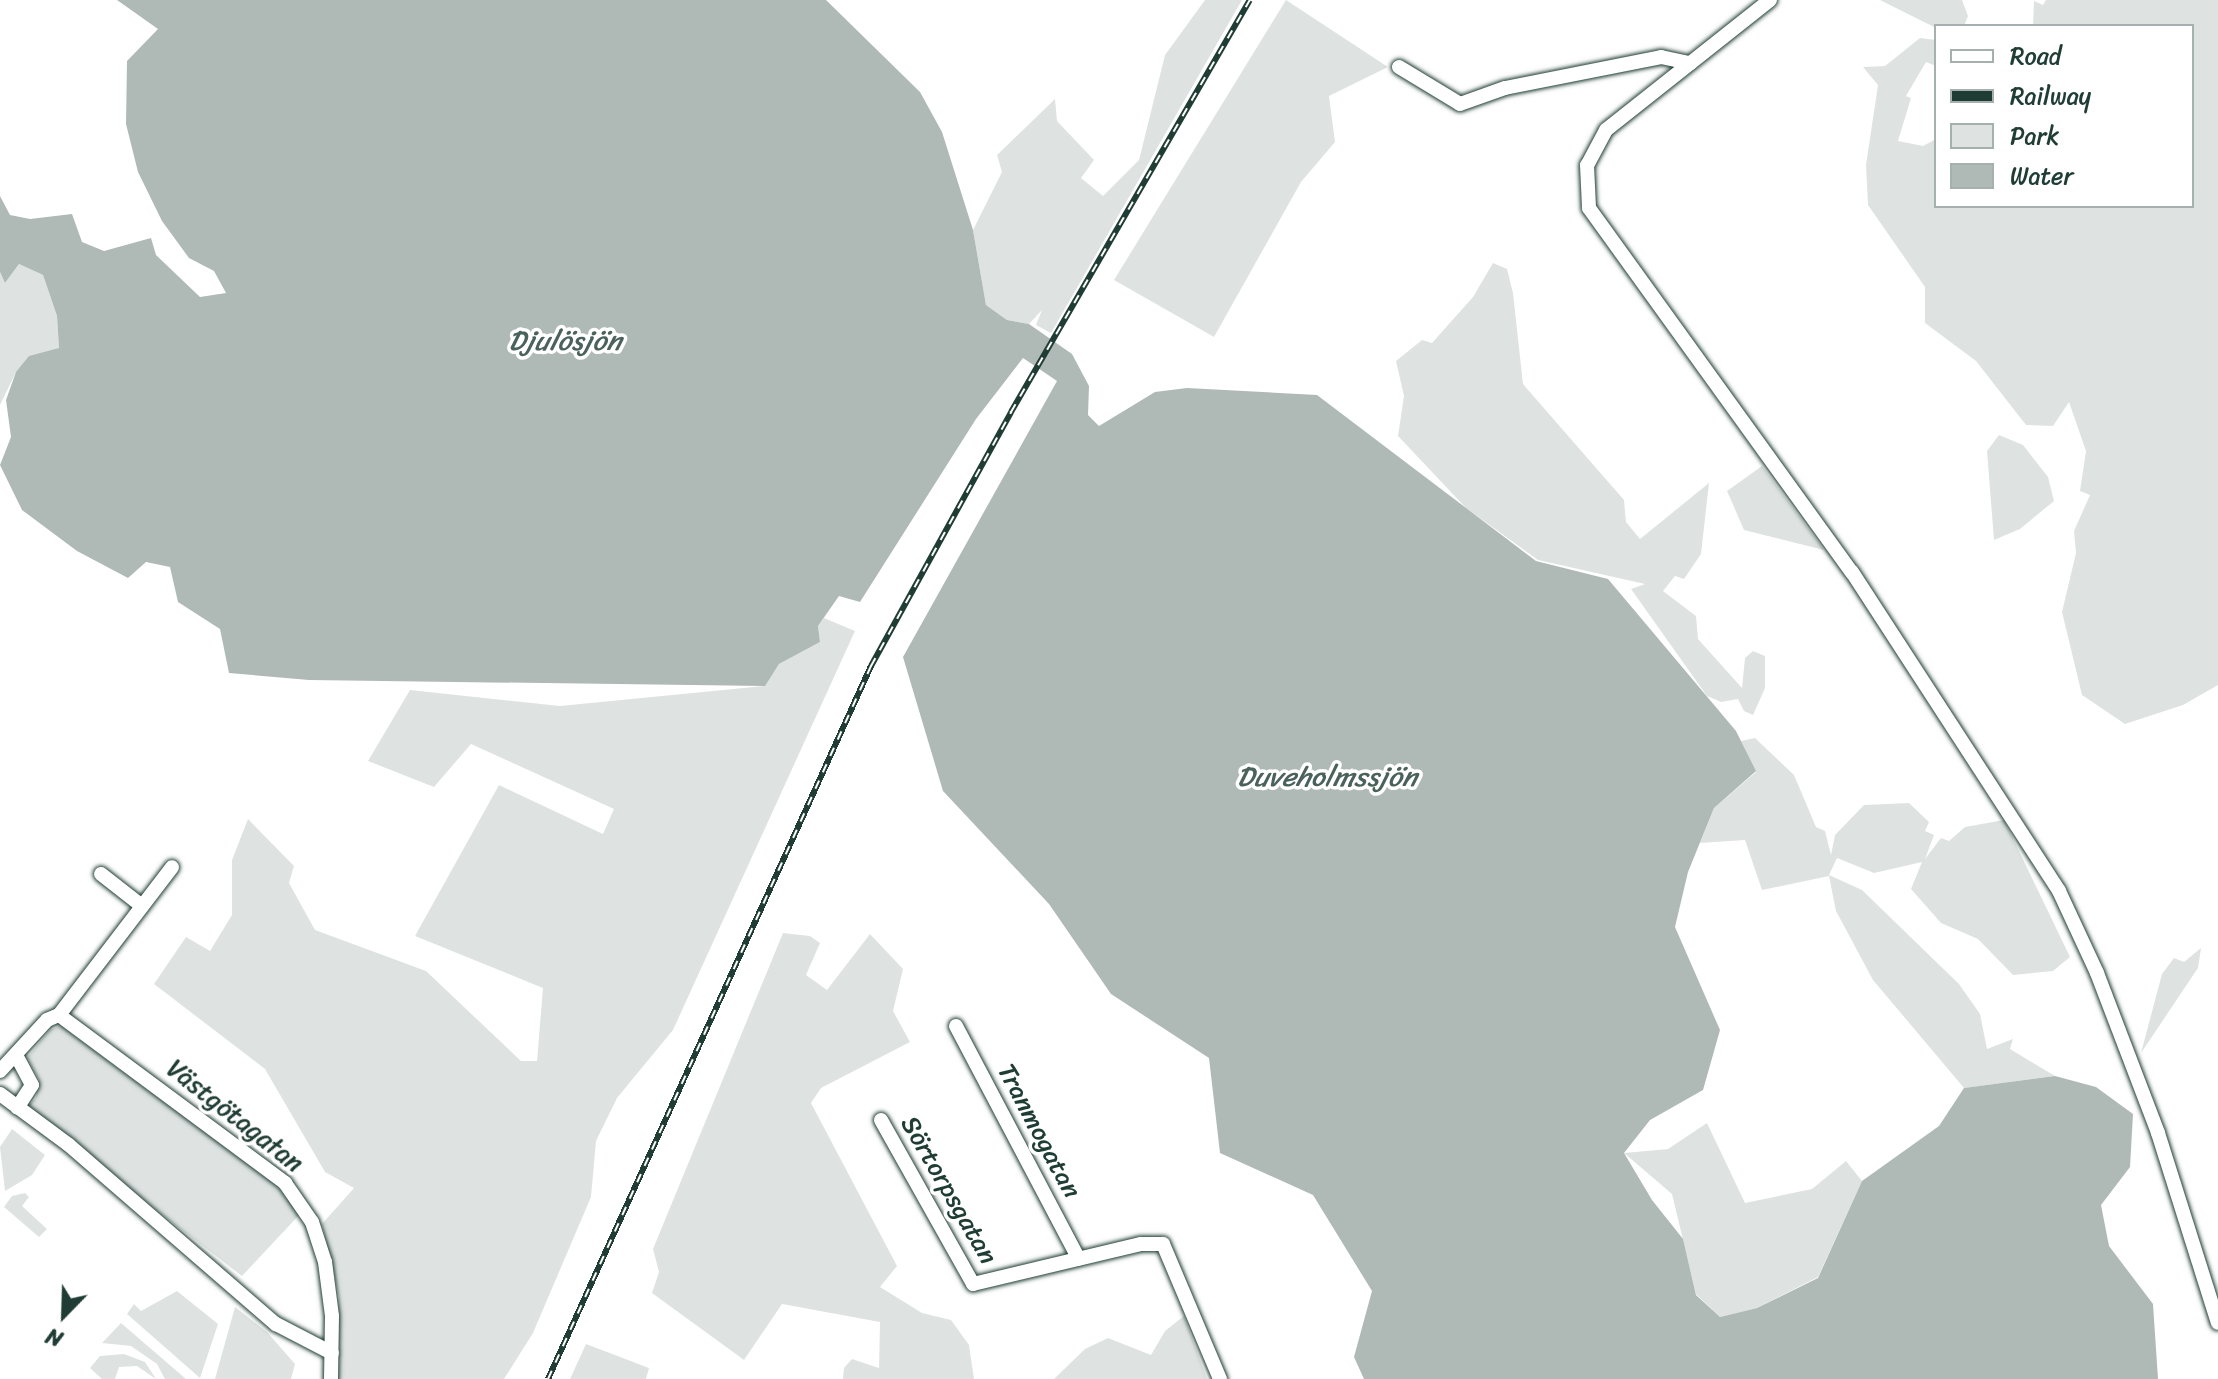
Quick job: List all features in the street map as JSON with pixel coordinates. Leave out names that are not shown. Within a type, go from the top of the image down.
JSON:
[{"type":"street","points":[[1770,0],[1606,130],[1587,165],[1589,208],[1852,572],[2059,891],[2097,973],[2158,1133],[2218,1323]]},
{"type":"street","points":[[1399,67],[1460,104],[1505,88],[1661,57],[1690,63]]},
{"type":"street","points":[[0,1071],[47,1020],[59,1015],[172,867]]},
{"type":"street","points":[[101,874],[142,906]]},
{"type":"street","name":"Västgötagatan","points":[[59,1015],[242,1147],[301,1202],[325,1262],[331,1379]]},
{"type":"street","name":"Tranmogatan","points":[[956,1026],[1079,1259]]},
{"type":"street","points":[[16,1055],[32,1085],[17,1108]]},
{"type":"street","points":[[0,1094],[69,1145],[276,1324],[332,1353]]},
{"type":"street","name":"Sörtorpsgatan","points":[[881,1120],[973,1284],[1141,1244],[1163,1244],[1220,1379]]},
{"type":"green space","points":[[1205,0],[1242,0],[1051,333],[1036,325],[1042,310],[1029,324],[1007,320],[986,305],[973,230],[1002,172],[997,155],[1055,99],[1057,121],[1094,160],[1081,178],[1103,196],[1139,160],[1165,55]]},
{"type":"green space","points":[[1286,0],[1388,67],[1329,96],[1335,142],[1301,182],[1214,337],[1114,280]]},
{"type":"green space","points":[[1880,0],[1962,0],[1968,16],[1965,24],[1934,24],[1934,27]]},
{"type":"green space","points":[[2046,0],[2218,0],[2218,685],[2183,705],[2125,724],[2082,695],[2062,612],[2076,553],[2074,531],[2090,495],[2080,491],[2086,451],[2069,402],[2053,426],[2026,425],[1976,361],[1925,323],[1925,287],[1868,205],[1866,165],[1878,85],[1863,67],[1885,66],[1920,38],[1934,40],[1934,65],[1926,62],[1906,96],[1911,98],[1898,141],[1923,146],[1934,140],[1934,208],[2194,208],[2194,24],[2033,24],[2034,1],[2043,5]]},
{"type":"green space","points":[[1493,263],[1507,269],[1513,293],[1523,384],[1624,500],[1626,522],[1640,539],[1709,483],[1701,554],[1684,579],[1675,576],[1663,591],[1696,616],[1698,639],[1742,688],[1745,658],[1753,651],[1765,656],[1765,688],[1753,715],[1744,711],[1738,699],[1721,702],[1707,696],[1631,589],[1645,584],[1538,560],[1466,508],[1398,436],[1404,396],[1396,361],[1422,340],[1432,343],[1473,297]]},
{"type":"green space","points":[[19,264],[43,275],[57,316],[59,348],[16,372],[0,405],[0,272],[5,283]]},
{"type":"green space","points":[[1999,435],[2023,445],[2048,477],[2054,501],[2020,529],[1994,540],[1987,451]]},
{"type":"green space","points":[[1762,466],[1824,550],[1744,530],[1727,491]]},
{"type":"green space","points":[[824,618],[855,631],[673,1030],[617,1098],[596,1141],[591,1197],[533,1333],[504,1379],[337,1379],[339,1297],[322,1224],[354,1188],[325,1172],[265,1069],[154,984],[186,937],[210,951],[232,915],[232,860],[248,819],[294,866],[289,883],[315,930],[426,971],[521,1061],[537,1061],[543,988],[415,936],[499,785],[603,834],[614,809],[471,744],[434,787],[368,761],[410,690],[560,706],[764,686],[779,664],[820,642],[818,626]]},
{"type":"green space","points":[[1755,738],[1794,775],[1816,827],[1825,831],[1831,855],[1835,835],[1864,805],[1909,803],[1929,822],[1925,831],[1934,835],[1925,859],[1941,838],[1949,841],[1965,827],[2004,820],[2070,957],[2053,971],[2013,975],[1978,939],[1941,923],[1911,889],[1922,862],[1874,873],[1837,858],[1829,875],[1862,890],[1959,984],[1980,1014],[1987,1049],[2013,1039],[2010,1049],[2055,1076],[1964,1088],[1873,980],[1836,911],[1829,876],[1762,890],[1745,840],[1700,843],[1714,808],[1756,772],[1741,741]]},
{"type":"green space","points":[[783,933],[810,936],[820,943],[806,975],[827,990],[870,934],[903,969],[893,1011],[910,1042],[821,1088],[811,1103],[897,1266],[880,1287],[922,1313],[951,1320],[969,1345],[974,1379],[843,1379],[844,1368],[852,1359],[879,1368],[880,1322],[782,1304],[744,1360],[652,1293],[659,1272],[653,1249]]},
{"type":"green space","points":[[2201,948],[2198,968],[2141,1053],[2162,974],[2174,958],[2184,962]]},
{"type":"green space","points":[[61,1026],[277,1186],[300,1214],[242,1276],[25,1109],[36,1098],[39,1079],[27,1058],[50,1030]]},
{"type":"green space","points":[[1707,1123],[1745,1203],[1812,1189],[1846,1161],[1862,1181],[1818,1277],[1757,1308],[1720,1317],[1696,1294],[1672,1194],[1624,1153],[1668,1149]]},
{"type":"green space","points":[[12,1129],[45,1155],[32,1175],[5,1191],[0,1147]]},
{"type":"green space","points":[[25,1193],[29,1197],[22,1206],[47,1229],[39,1237],[4,1207],[12,1196]]},
{"type":"green space","points":[[177,1291],[218,1324],[200,1378],[127,1314],[134,1304],[141,1311]]},
{"type":"green space","points":[[235,1307],[267,1332],[295,1364],[291,1379],[215,1379]]},
{"type":"green space","points":[[1184,1316],[1207,1379],[1054,1379],[1085,1349],[1108,1338],[1151,1355],[1165,1331]]},
{"type":"green space","points":[[121,1323],[186,1379],[165,1379],[157,1364],[131,1346],[102,1343]]},
{"type":"green space","points":[[586,1344],[649,1368],[646,1379],[570,1379]]},
{"type":"green space","points":[[124,1354],[145,1362],[156,1379],[137,1366],[119,1367],[115,1379],[102,1379],[90,1368],[100,1356]]},
{"type":"water","points":[[117,0],[826,0],[920,92],[942,132],[973,230],[986,305],[1007,320],[1029,324],[1072,354],[1089,386],[1088,415],[1099,426],[1155,392],[1187,388],[1317,395],[1536,561],[1608,579],[1736,731],[1756,771],[1714,808],[1688,872],[1675,927],[1720,1030],[1703,1090],[1650,1120],[1624,1153],[1652,1200],[1683,1239],[1696,1295],[1720,1317],[1757,1308],[1818,1278],[1862,1181],[1939,1126],[1964,1088],[2055,1076],[2096,1087],[2133,1114],[2130,1167],[2101,1205],[2109,1246],[2153,1304],[2158,1379],[1364,1379],[1354,1357],[1372,1291],[1313,1195],[1220,1153],[1209,1058],[1111,994],[1049,904],[943,791],[903,657],[1057,381],[1023,358],[976,419],[860,602],[839,596],[818,626],[820,642],[779,664],[765,686],[309,680],[229,673],[220,629],[178,602],[170,567],[146,562],[128,578],[77,551],[22,510],[0,465],[11,437],[6,400],[16,372],[29,356],[59,348],[57,316],[43,275],[19,264],[5,283],[0,272],[0,196],[10,215],[30,219],[72,214],[82,242],[104,251],[151,238],[156,255],[200,297],[226,293],[214,271],[189,258],[162,221],[138,172],[126,124],[127,61],[158,29]]},
{"type":"railway","points":[[548,1379],[871,666],[1011,412],[1250,0]]},
{"type":"water label","name":"Djulösjön","points":[[565,341]]},
{"type":"water label","name":"Duveholmssjön","points":[[1327,777]]}]
